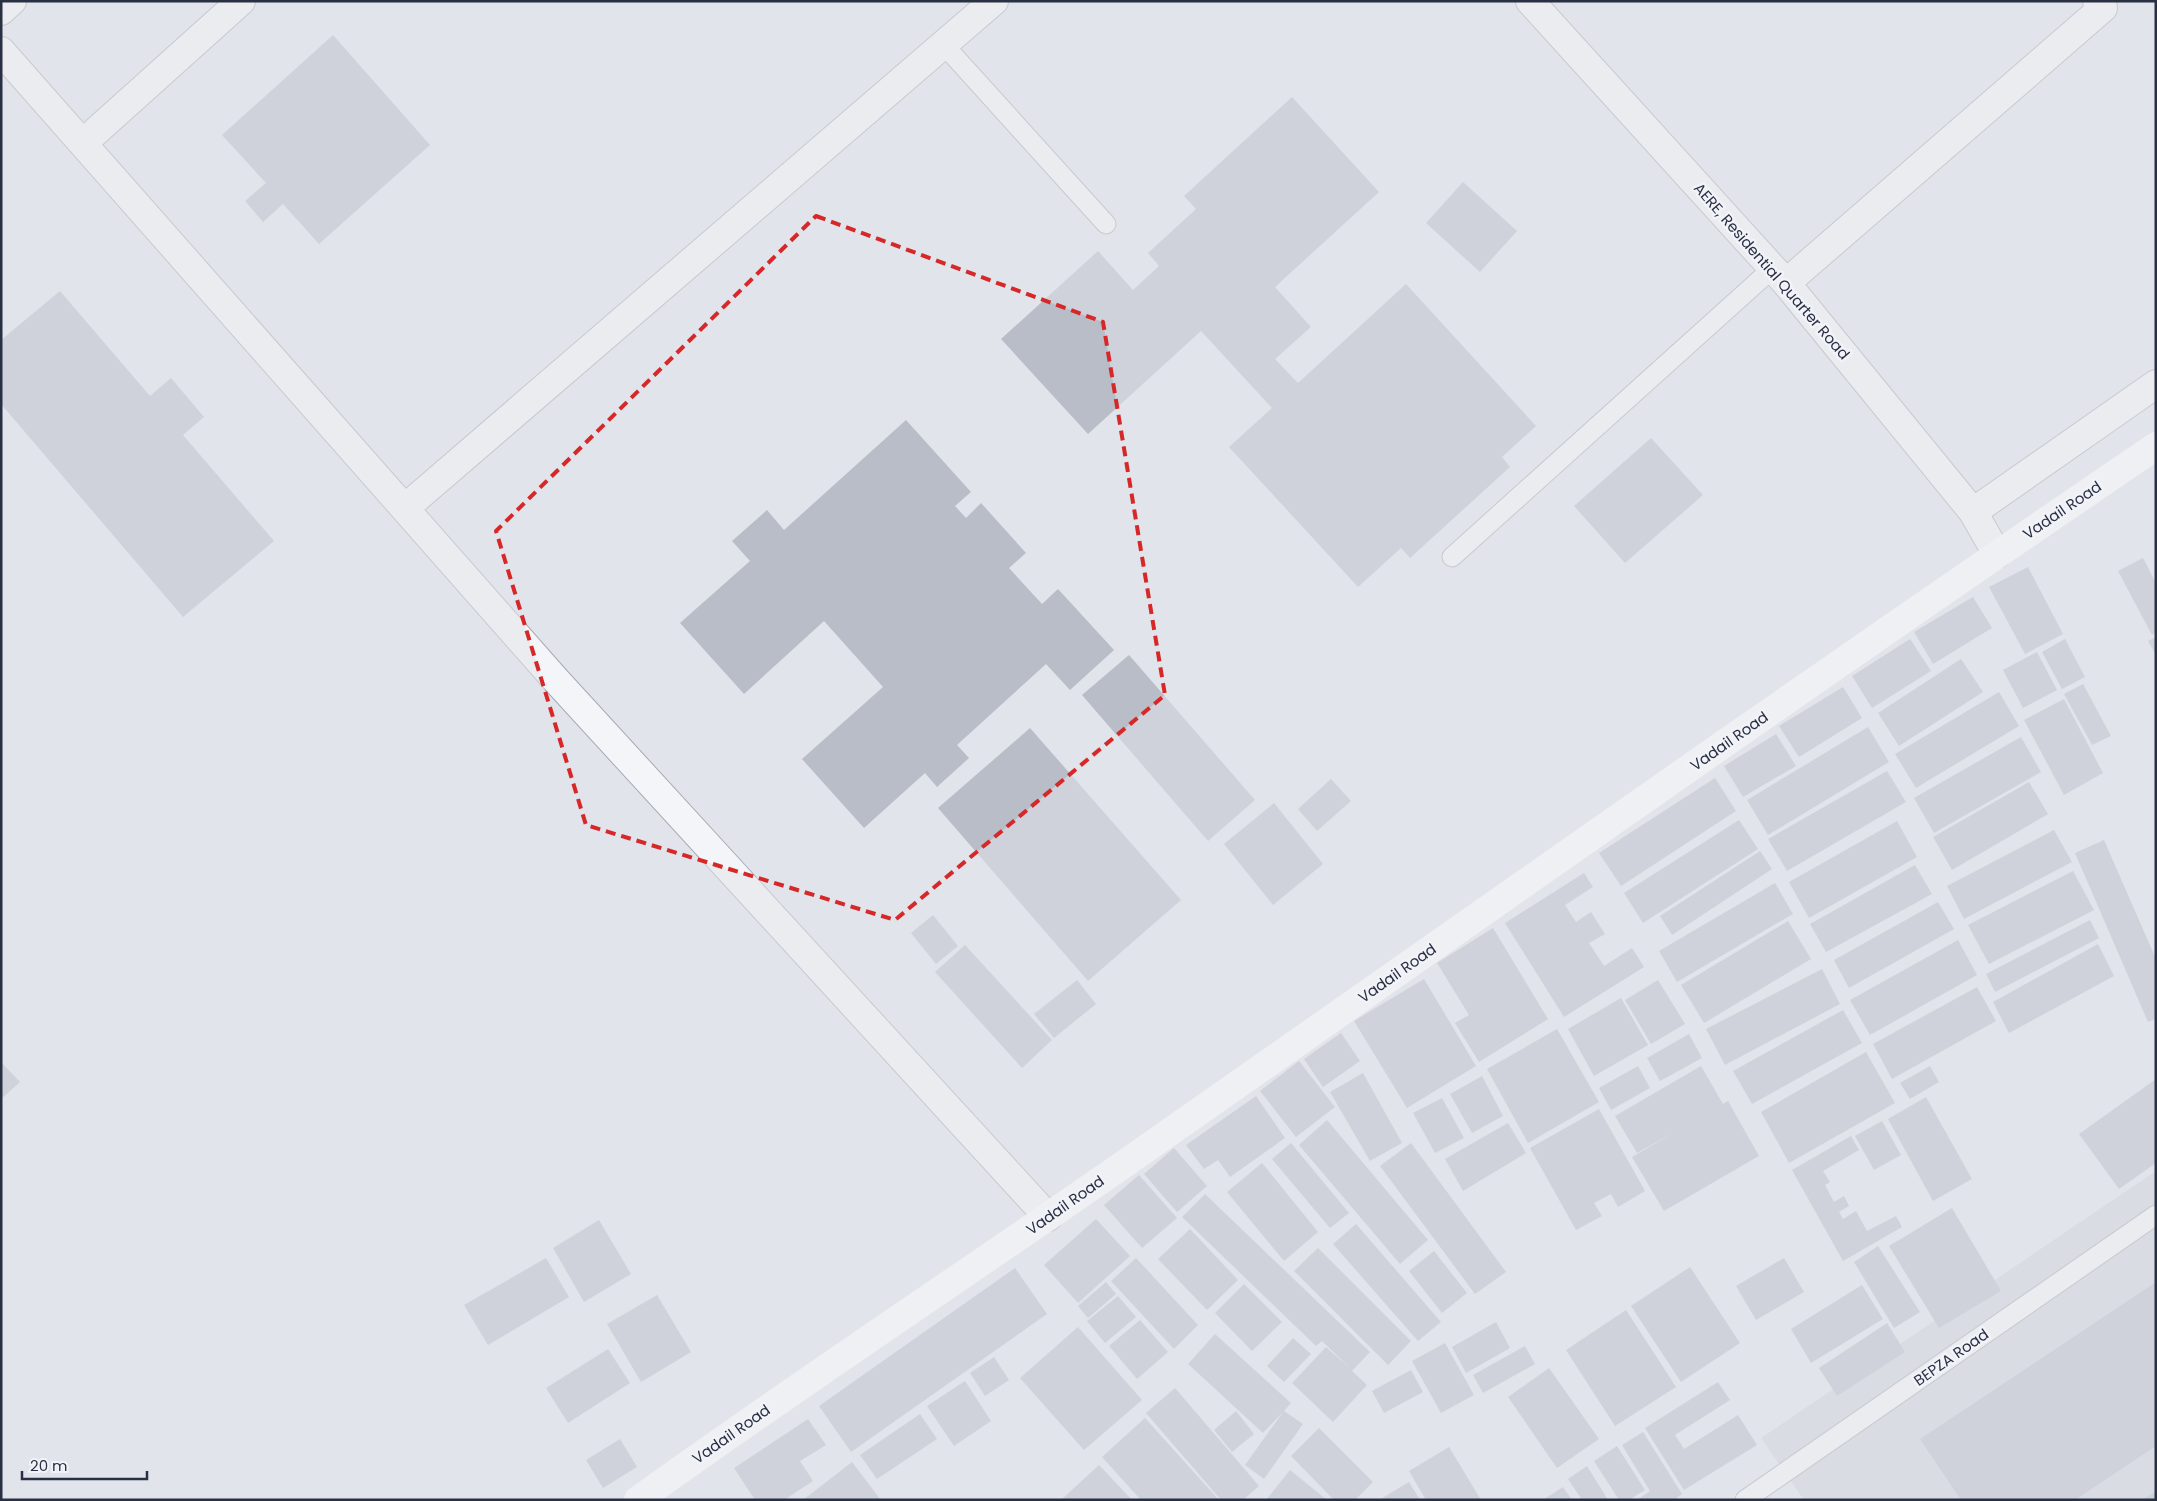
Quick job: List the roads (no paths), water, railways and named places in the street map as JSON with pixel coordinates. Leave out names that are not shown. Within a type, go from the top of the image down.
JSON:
[{"type":"street","points":[[1,11],[12,1]]},
{"type":"street","points":[[83,143],[241,1]]},
{"type":"street","points":[[405,508],[994,1]]},
{"type":"street","name":"AERE, Residential Quarter Road","points":[[1530,1],[1780,276],[1973,512],[1997,554]]},
{"type":"street","points":[[1780,276],[2103,8],[2097,1]]},
{"type":"street","points":[[1,51],[555,679],[1048,1217]]},
{"type":"street","points":[[1973,512],[2156,384]]},
{"type":"street","name":"Vadail Road","points":[[638,1500],[722,1439],[1048,1217],[1997,554],[2156,446]]},
{"type":"lane","points":[[944,45],[1106,224]]},
{"type":"lane","points":[[1452,557],[1780,276]]},
{"type":"lane","name":"BEPZA Road","points":[[1745,1500],[2156,1215]]}]
